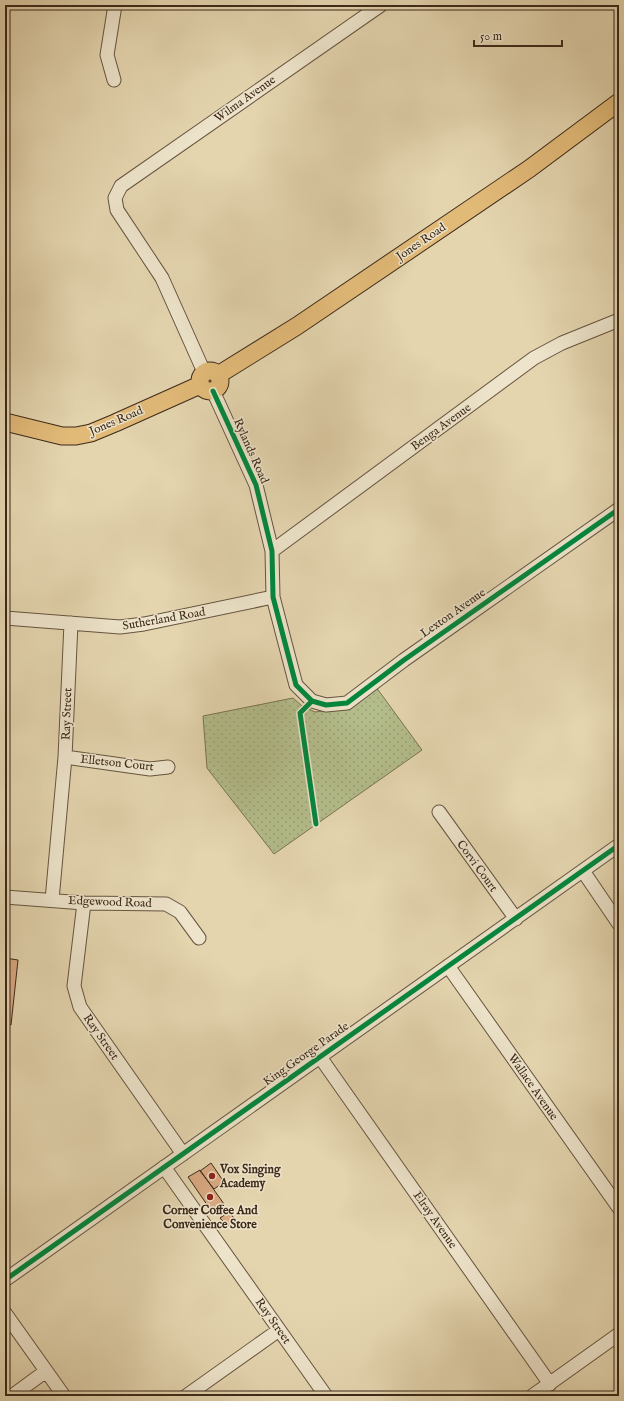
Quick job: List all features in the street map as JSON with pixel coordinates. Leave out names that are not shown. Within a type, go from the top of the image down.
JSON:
[{"type":"main road","name":"Jones Road","points":[[5,422],[62,436],[76,436],[91,433],[115,424],[209,381],[297,326],[523,174],[619,102]]},
{"type":"street","points":[[114,80],[107,55],[115,5]]},
{"type":"street","name":"Wilma Avenue","points":[[115,198],[121,186],[380,5]]},
{"type":"street","name":"Rylands Road","points":[[115,198],[117,210],[162,278],[256,485],[272,551],[273,597],[296,685]]},
{"type":"street","name":"Benga Avenue","points":[[272,551],[534,358],[562,343],[619,320]]},
{"type":"street","name":"Lexton Avenue","points":[[296,685],[312,701],[326,705],[347,703],[404,660],[619,508]]},
{"type":"street","name":"Sutherland Road","points":[[5,618],[120,627],[144,624],[273,597]]},
{"type":"street","name":"Ray Street","points":[[52,900],[66,757],[71,623]]},
{"type":"street","name":"Elletson Court","points":[[66,757],[150,769],[168,766]]},
{"type":"street","name":"Corvi Court","points":[[439,812],[516,919]]},
{"type":"street","name":"King George Parade","points":[[5,1280],[619,846]]},
{"type":"street","points":[[582,871],[619,924]]},
{"type":"street","name":"Edgewood Road","points":[[5,897],[84,903],[166,904],[180,912],[199,938]]},
{"type":"street","name":"Ray Street","points":[[84,903],[74,986],[80,1007],[183,1154]]},
{"type":"street","name":"Wallace Avenue","points":[[448,966],[619,1208]]},
{"type":"street","name":"Elray Avenue","points":[[320,1057],[550,1384]]},
{"type":"street","name":"Ray Street","points":[[164,1167],[326,1396]]},
{"type":"street","points":[[5,1313],[64,1396]]},
{"type":"street","points":[[186,1396],[279,1330]]},
{"type":"street","points":[[532,1396],[619,1334]]},
{"type":"street","points":[[12,1396],[46,1372]]},
{"type":"green space","points":[[376,687],[422,750],[274,854],[207,768],[203,716],[293,698],[302,706],[315,712],[345,708]]},
{"type":"building","points":[[5,958],[18,960],[11,1025],[7,1024],[6,1033],[5,1033]]},
{"type":"building","name":"Vox Singing Academy","points":[[211,1163],[224,1182],[214,1189],[200,1171]]},
{"type":"building","name":"Corner Coffee And Convenience Store","points":[[200,1170],[224,1204],[212,1212],[188,1177]]},
{"type":"building","points":[[228,1210],[236,1221],[228,1226],[220,1218],[226,1214],[225,1212]]},
{"type":"cycle path","points":[[213,391],[256,485],[272,551],[273,597],[296,685],[312,701],[326,705],[347,703],[404,660],[619,509]]},
{"type":"cycle path","points":[[312,701],[300,713],[316,824]]},
{"type":"cycle path","points":[[5,1280],[619,845]]},
{"type":"place","name":"Vox Singing Academy","points":[[212,1176]]},
{"type":"place","name":"Corner Coffee And Convenience Store","points":[[210,1197]]}]
